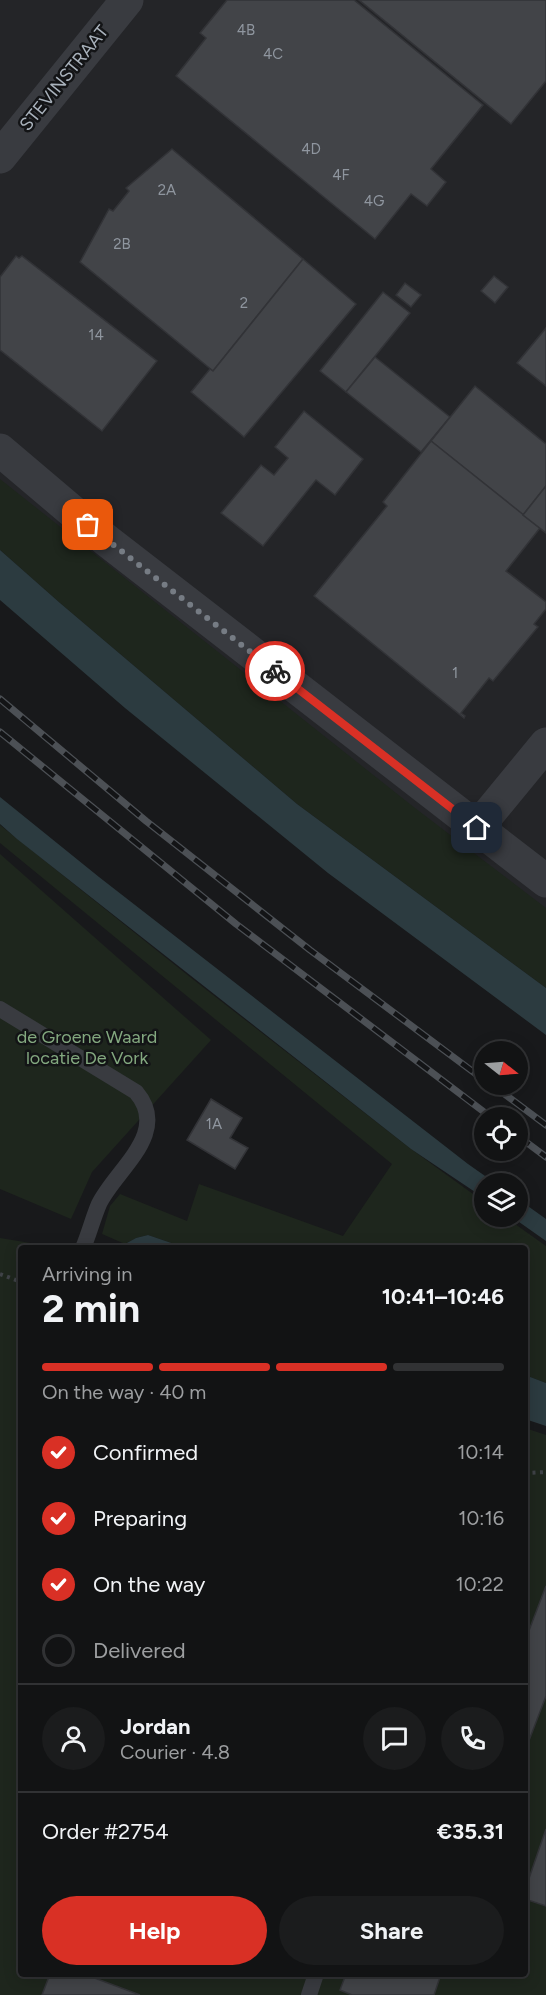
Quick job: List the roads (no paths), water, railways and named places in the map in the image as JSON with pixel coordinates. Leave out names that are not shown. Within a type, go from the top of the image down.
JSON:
[{"type":"street","name":"STEVINSTRAAT","points":[[0,157],[127,0]]},
{"type":"street","points":[[0,450],[106,540],[546,881]]},
{"type":"street","points":[[477,828],[546,744]]},
{"type":"lane","points":[[0,1009],[136,1092],[144,1101],[148,1118],[147,1131],[142,1143],[100,1203],[84,1245]]},
{"type":"lane","points":[[309,1995],[315,1977]]},
{"type":"railway","points":[[0,699],[146,821],[310,950],[474,1073]]},
{"type":"railway","points":[[0,732],[236,924],[477,1107]]},
{"type":"railway","points":[[506,1095],[546,1125]]},
{"type":"railway","points":[[528,1144],[546,1157]]},
{"type":"park label","name":"de Groene Waard locatie De Vork","points":[[87,1047]]}]
